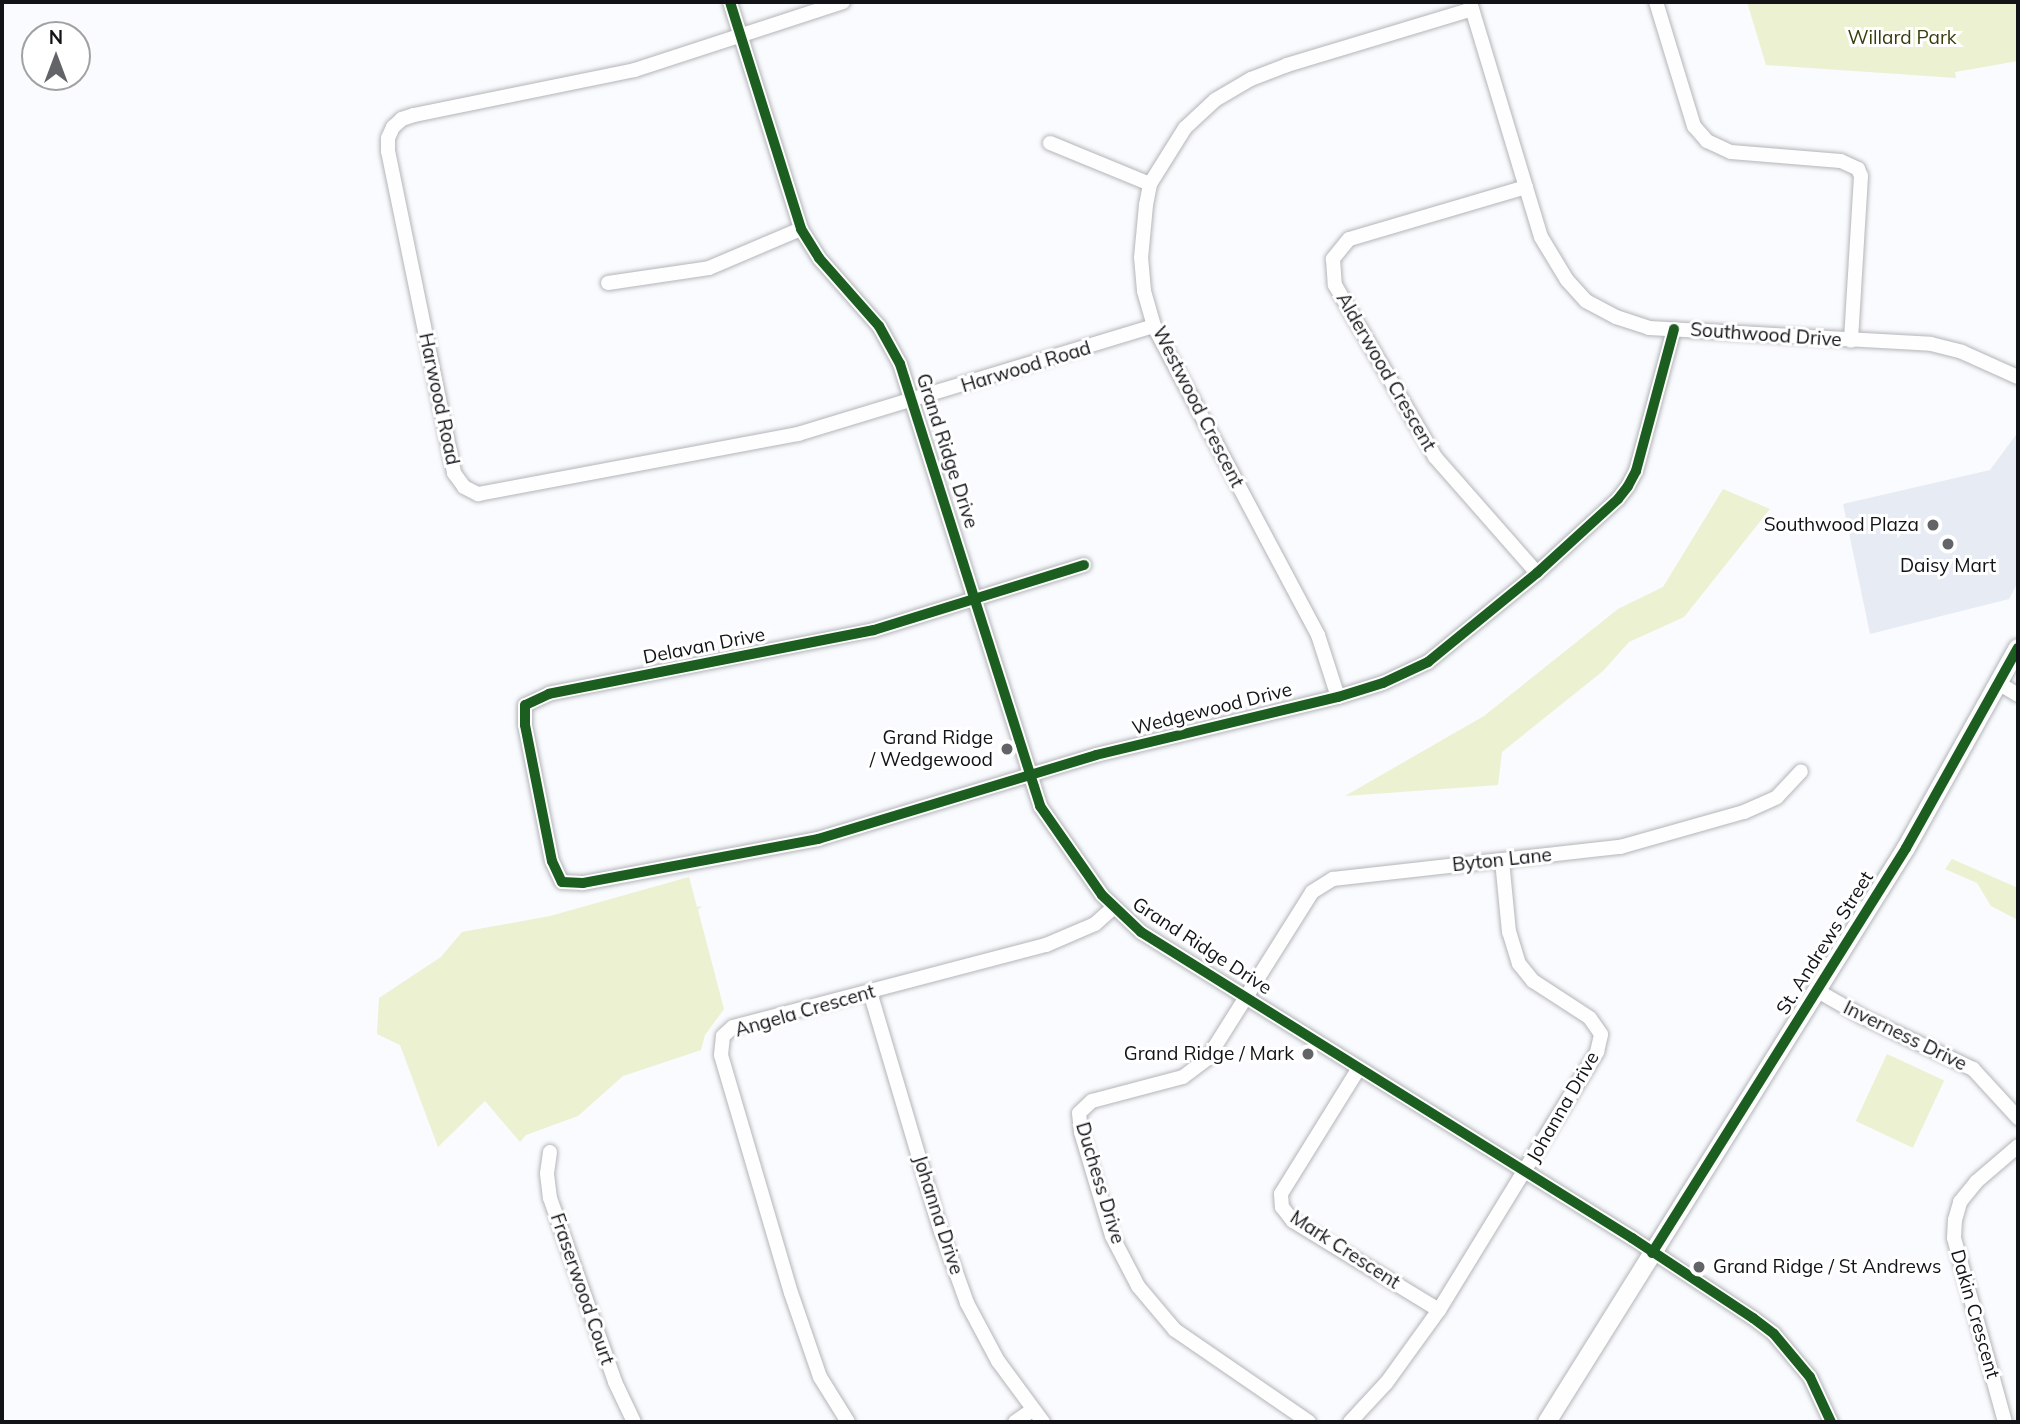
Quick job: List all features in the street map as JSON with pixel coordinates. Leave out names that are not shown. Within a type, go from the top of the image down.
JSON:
[{"type":"main road","name":"St. Andrews Street","points":[[1547,1422],[1906,848],[2018,648]]},
{"type":"street","name":"Grand Ridge Drive","points":[[730,2],[801,229],[825,266],[879,326],[900,364],[914,401],[1030,775],[1048,821],[1114,908],[1141,932],[1525,1171],[1774,1334],[1810,1377],[1831,1422]]},
{"type":"street","points":[[740,35],[843,2]]},
{"type":"street","points":[[1656,2],[1694,126],[1707,141],[1731,152],[1841,161],[1858,169],[1861,176],[1851,341]]},
{"type":"street","name":"Southwood Drive","points":[[1471,5],[1541,237],[1552,259],[1586,301],[1616,317],[1649,328],[1931,344],[1962,352],[2018,377]]},
{"type":"street","name":"Westwood Crescent","points":[[1338,697],[1318,635],[1154,326],[1144,291],[1141,258],[1142,226],[1150,184],[1185,128],[1215,100],[1251,79],[1471,5]]},
{"type":"street","name":"Harwood Road","points":[[740,35],[635,70],[414,115],[393,127],[388,138],[388,151],[454,473],[464,487],[478,494],[798,434],[1154,326]]},
{"type":"street","points":[[1050,143],[1150,184]]},
{"type":"street","name":"Alderwood Crescent","points":[[1526,187],[1349,239],[1332,259],[1335,285],[1435,457],[1537,573]]},
{"type":"street","points":[[608,283],[709,268],[801,229]]},
{"type":"street","name":"Wedgewood Drive","points":[[583,883],[818,839],[1096,755],[1338,697],[1383,682],[1428,662],[1537,573],[1618,499],[1628,486],[1636,471],[1674,330]]},
{"type":"street","name":"Delavan Drive","points":[[583,883],[562,882],[552,861],[525,725],[525,705],[549,694],[874,630],[1084,565]]},
{"type":"street","points":[[2000,684],[2018,695]]},
{"type":"street","name":"Byton Lane","points":[[1246,998],[1312,892],[1333,879],[1620,847],[1744,812],[1777,797],[1801,771]]},
{"type":"street","name":"Johanna Drive","points":[[1350,1422],[1387,1382],[1440,1310],[1597,1052],[1601,1034],[1590,1018],[1533,981],[1519,964],[1509,932],[1502,860]]},
{"type":"street","name":"Angela Crescent","points":[[848,1422],[820,1377],[791,1293],[720,1044],[733,1027],[1046,945],[1095,924],[1114,908]]},
{"type":"street","name":"Inverness Drive","points":[[1816,990],[1863,1017],[1973,1069],[2018,1118]]},
{"type":"street","name":"Johanna Drive","points":[[870,992],[941,1231],[967,1303],[998,1361],[1043,1422]]},
{"type":"street","name":"Duchess Drive","points":[[1246,998],[1207,1059],[1183,1077],[1092,1101],[1079,1113],[1081,1132],[1112,1236],[1138,1286],[1175,1330],[1309,1422]]},
{"type":"street","name":"Mark Crescent","points":[[1359,1068],[1281,1194],[1282,1207],[1293,1221],[1440,1310]]},
{"type":"street","name":"Dakin Crescent","points":[[2005,1422],[1954,1238],[1960,1202],[1976,1182],[2018,1146]]},
{"type":"street","name":"Fraserwood Court","points":[[550,1152],[547,1174],[550,1198],[615,1382],[634,1422]]},
{"type":"street","points":[[1015,1422],[1032,1410]]},
{"type":"shaded area","points":[[2018,432],[2018,582],[2009,599],[1870,634],[1843,504],[1990,470]]},
{"type":"green space","name":"Willard Park","points":[[1747,2],[2018,2],[2018,61],[1955,72],[1956,78],[1766,65]]},
{"type":"green space","points":[[1723,489],[1770,509],[1684,617],[1629,642],[1603,671],[1502,752],[1498,785],[1345,796],[1484,716],[1618,609],[1663,587]]},
{"type":"green space","points":[[1952,859],[2018,888],[2018,920],[1991,906],[1977,883],[1945,869]]},
{"type":"green space","points":[[689,877],[697,907],[702,906],[698,910],[724,1009],[705,1035],[701,1050],[623,1076],[578,1116],[526,1135],[520,1142],[485,1101],[438,1147],[400,1045],[377,1034],[379,998],[441,957],[462,932],[550,916]]},
{"type":"green space","points":[[1887,1054],[1944,1081],[1913,1148],[1856,1121]]},
{"type":"cycle path","points":[[730,2],[801,229],[819,258],[879,326],[900,364],[1040,806],[1102,895],[1141,932],[1632,1238],[1753,1318],[1774,1334],[1810,1377],[1831,1422]]},
{"type":"cycle path","points":[[1084,565],[874,630],[549,694],[525,705],[525,725],[552,861],[562,882],[583,883],[818,839],[1096,755],[1338,697],[1383,683],[1428,662],[1537,573],[1618,499],[1628,486],[1636,471],[1674,329]]},
{"type":"cycle path","points":[[1652,1253],[1906,848],[2018,648]]},
{"type":"place","name":"Southwood Plaza","points":[[1933,525]]},
{"type":"place","name":"Daisy Mart","points":[[1948,544]]},
{"type":"place","name":"Grand Ridge / Wedgewood","points":[[1007,749]]},
{"type":"place","name":"Grand Ridge / Mark","points":[[1308,1054]]},
{"type":"place","name":"Grand Ridge / St Andrews","points":[[1699,1267]]}]
